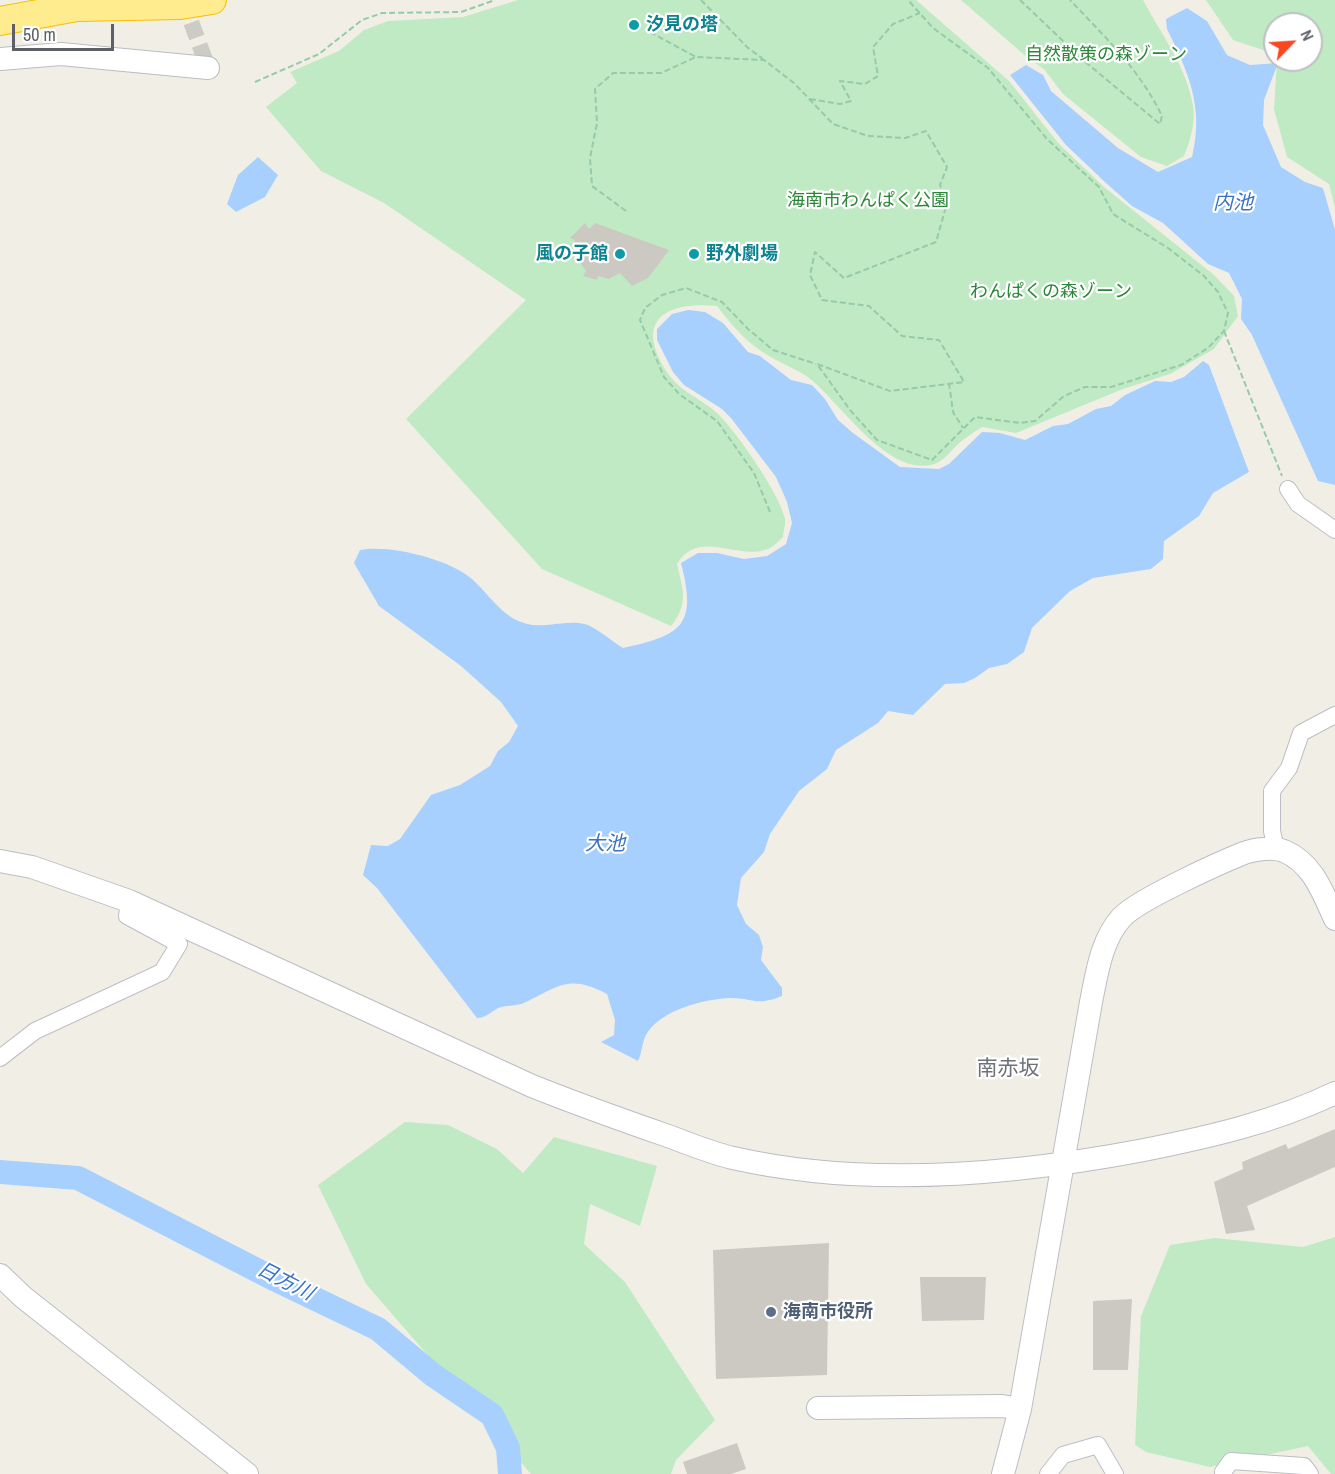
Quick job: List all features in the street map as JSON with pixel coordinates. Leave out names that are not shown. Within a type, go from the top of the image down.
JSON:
[{"type":"highway","points":[[0,21],[77,7],[180,5],[212,0]]},
{"type":"street","points":[[0,59],[62,54],[208,68]]},
{"type":"street","points":[[1288,489],[1298,504],[1335,530]]},
{"type":"street","points":[[1276,849],[1272,831],[1272,791],[1289,768],[1301,733],[1335,715]]},
{"type":"street","points":[[1003,1474],[1020,1409],[1100,958],[1116,925],[1123,916],[1151,897],[1245,853],[1276,849],[1287,852],[1306,866],[1316,879],[1335,919]]},
{"type":"street","points":[[0,861],[32,867],[129,901],[532,1086],[586,1108],[731,1158],[821,1174],[907,1174],[1064,1165],[1233,1131],[1306,1107],[1335,1093]]},
{"type":"street","points":[[0,1058],[35,1031],[162,972],[179,944],[127,916],[129,901]]},
{"type":"street","points":[[0,1275],[22,1297],[247,1474]]},
{"type":"street","points":[[818,1408],[1002,1406],[1020,1409]]},
{"type":"street","points":[[1048,1474],[1063,1455],[1098,1445],[1115,1474]]},
{"type":"street","points":[[1224,1474],[1223,1472],[1231,1461],[1304,1466],[1310,1474]]},
{"type":"path","points":[[255,82],[319,54],[362,20],[382,13],[461,12],[495,0]]},
{"type":"path","points":[[701,0],[747,47],[794,83],[833,124],[868,136],[905,138],[926,131],[947,167],[940,185],[947,203],[936,242],[844,278],[815,252],[810,274],[822,300],[869,306],[902,336],[939,339],[964,382],[890,391],[773,350],[747,329],[722,302],[686,288],[662,295],[645,308],[640,320],[664,377],[679,394],[717,421],[754,473],[770,512]]},
{"type":"path","points":[[817,364],[850,410],[877,440],[932,460],[975,417],[1020,423],[1035,421],[1064,396],[1085,387],[1111,387],[1181,365],[1208,348],[1224,331],[1228,313],[1218,292],[1204,276],[1168,248],[1113,214],[1099,187],[1047,139],[988,68],[933,28],[908,0]]},
{"type":"path","points":[[1020,0],[1083,60],[1160,124],[1162,116],[1144,83],[1116,47],[1070,0]]},
{"type":"path","points":[[808,99],[840,104],[851,101],[840,81],[865,84],[878,76],[873,47],[893,24],[920,14]]},
{"type":"path","points":[[650,32],[696,57],[764,60]]},
{"type":"path","points":[[626,211],[592,186],[590,158],[597,123],[595,88],[613,74],[661,73],[696,57]]},
{"type":"path","points":[[1224,331],[1288,489]]},
{"type":"path","points":[[949,383],[953,412],[963,428]]},
{"type":"green space","name":"海南市わんぱく公園","points":[[518,0],[916,0],[1009,81],[1059,144],[1104,187],[1214,275],[1234,296],[1238,316],[1214,349],[1170,374],[1123,389],[1016,433],[982,427],[963,440],[940,461],[931,465],[914,465],[897,459],[881,448],[809,378],[754,346],[717,306],[682,307],[669,312],[659,319],[654,329],[654,341],[659,357],[674,381],[719,415],[736,435],[767,480],[785,521],[783,537],[768,549],[756,552],[707,547],[696,548],[686,554],[677,564],[683,596],[680,611],[671,626],[542,569],[406,419],[526,300],[384,203],[321,171],[266,107],[297,83],[290,72],[339,51],[364,30],[388,21],[463,17]]},
{"type":"green space","name":"自然散策の森ゾーン","points":[[961,0],[1143,0],[1179,64],[1190,92],[1194,118],[1184,156],[1167,166],[1141,157],[1063,94],[1044,69],[1029,59]]},
{"type":"green space","points":[[1206,0],[1335,0],[1335,208],[1329,184],[1287,157],[1274,109],[1276,72],[1323,72],[1323,12],[1263,12],[1263,50],[1233,40]]},
{"type":"green space","points":[[405,1122],[448,1125],[497,1149],[523,1173],[554,1137],[657,1166],[640,1226],[590,1204],[584,1244],[625,1282],[715,1420],[676,1460],[671,1474],[531,1474],[366,1284],[318,1185]]},
{"type":"green space","points":[[1335,1237],[1335,1474],[1331,1474],[1308,1446],[1210,1467],[1146,1452],[1135,1445],[1141,1316],[1170,1245],[1215,1238],[1303,1247]]},
{"type":"water","name":"内池","points":[[1187,8],[1207,21],[1227,55],[1250,65],[1263,64],[1263,72],[1275,72],[1264,100],[1263,125],[1281,167],[1305,182],[1323,188],[1335,230],[1335,485],[1318,481],[1252,335],[1241,319],[1242,299],[1229,273],[1208,264],[1163,223],[1132,206],[1106,183],[1066,145],[1010,75],[1026,65],[1043,75],[1051,91],[1118,148],[1158,172],[1192,157],[1196,122],[1188,76],[1167,29],[1166,19]]},
{"type":"water","points":[[258,157],[278,175],[265,197],[236,212],[227,204],[238,175]]},
{"type":"water","name":"大池","points":[[688,310],[705,312],[723,323],[748,352],[760,356],[791,380],[812,385],[825,399],[838,420],[900,467],[939,469],[949,464],[982,432],[1000,433],[1025,440],[1053,426],[1068,424],[1096,409],[1111,406],[1125,395],[1155,381],[1171,382],[1184,377],[1203,361],[1209,365],[1249,472],[1213,493],[1199,516],[1164,541],[1163,559],[1151,569],[1093,578],[1070,591],[1032,628],[1024,652],[1007,664],[989,668],[964,683],[945,684],[913,715],[888,711],[878,723],[836,750],[827,769],[799,791],[770,834],[764,852],[741,878],[737,905],[746,924],[759,935],[763,947],[761,960],[782,988],[782,996],[766,1001],[718,999],[682,1008],[652,1026],[646,1035],[638,1061],[601,1042],[614,1035],[615,1020],[607,994],[583,985],[556,987],[519,1005],[501,1007],[484,1017],[477,1018],[377,888],[363,875],[371,845],[388,846],[400,839],[431,795],[460,785],[490,766],[498,751],[509,742],[518,726],[501,702],[461,666],[379,606],[354,563],[360,550],[372,549],[402,551],[434,559],[472,579],[502,610],[516,620],[531,625],[580,623],[588,625],[623,648],[660,638],[672,632],[686,614],[686,584],[681,563],[698,553],[717,553],[744,559],[767,556],[786,544],[792,523],[787,502],[776,477],[722,409],[684,385],[673,372],[657,340],[657,329],[672,314]]},
{"type":"building","name":"風の子館","points":[[585,223],[589,229],[595,223],[669,250],[648,278],[632,286],[620,273],[609,279],[598,276],[597,280],[583,276],[586,271],[572,250],[575,240],[570,238]]},
{"type":"building","points":[[1335,1129],[1335,1167],[1247,1206],[1255,1230],[1226,1234],[1214,1182],[1243,1169],[1242,1162],[1286,1144],[1288,1149]]},
{"type":"building","name":"海南市役所","points":[[829,1243],[827,1375],[716,1379],[713,1250]]},
{"type":"building","points":[[920,1277],[986,1277],[984,1320],[922,1321]]},
{"type":"building","points":[[1132,1299],[1128,1370],[1093,1370],[1093,1301]]},
{"type":"building","points":[[737,1443],[746,1469],[731,1474],[687,1474],[683,1462]]},
{"type":"waterway","name":"日方川","points":[[0,1172],[78,1178],[276,1280],[378,1329],[433,1375],[492,1415],[508,1448],[510,1474]]},
{"type":"tunnel","points":[[183,0],[208,68]]},
{"type":"place","name":"汐見の塔","points":[[634,25]]},
{"type":"place","name":"風の子館","points":[[620,254]]},
{"type":"place","name":"野外劇場","points":[[694,254]]},
{"type":"place","name":"海南市役所","points":[[771,1312]]},
{"type":"district","name":"南赤坂","points":[[1008,1069]]},
{"type":"park label","name":"わんぱくの森ゾーン","points":[[1051,292]]}]
